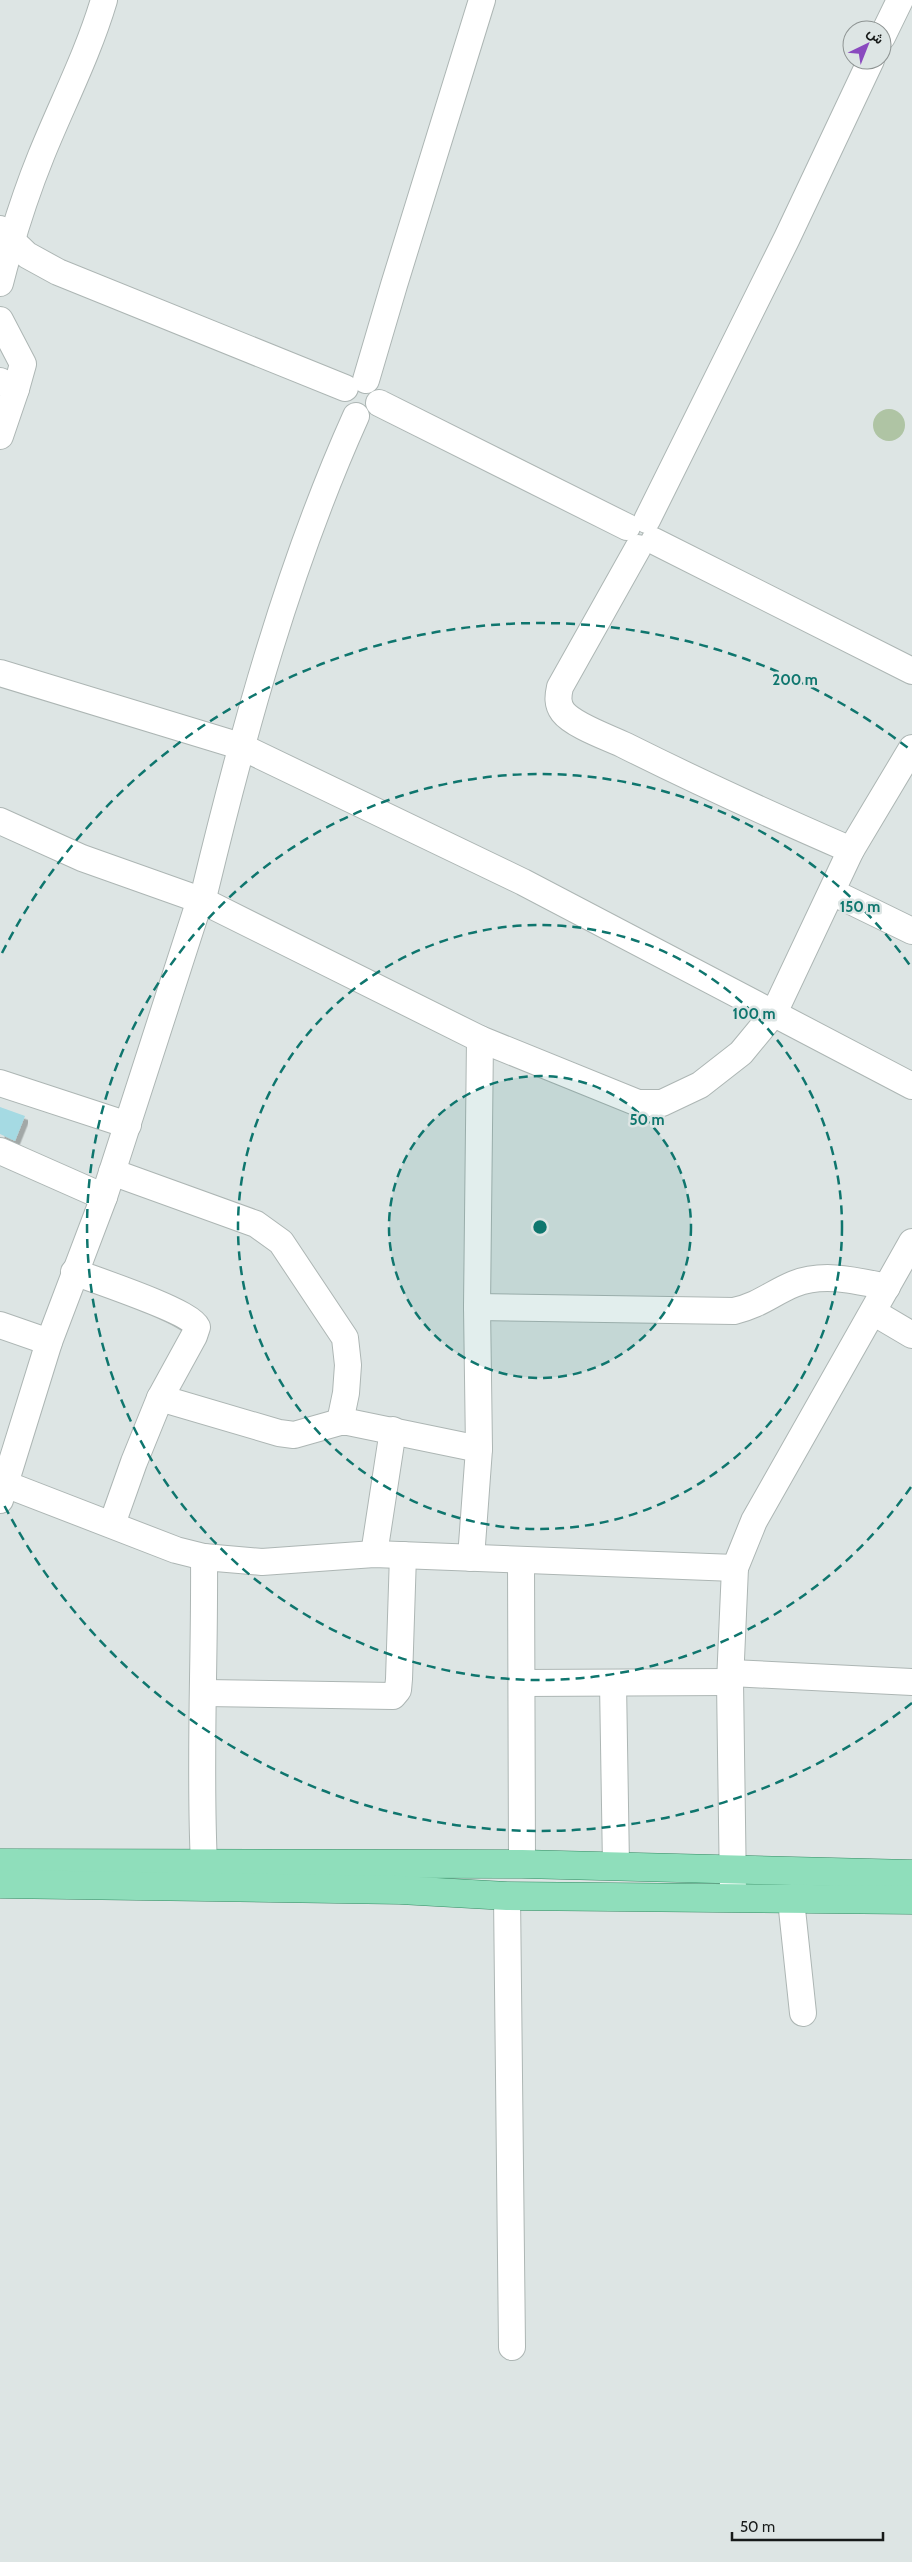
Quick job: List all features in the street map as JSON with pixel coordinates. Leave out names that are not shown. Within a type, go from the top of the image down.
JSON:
[{"type":"main road","points":[[0,1863],[522,1864],[616,1866],[732,1884],[792,1900],[912,1900]]},
{"type":"main road","points":[[0,1884],[400,1890],[507,1896],[912,1874]]},
{"type":"street","points":[[0,284],[5,235],[97,25],[104,0]]},
{"type":"street","points":[[5,235],[27,255],[58,272],[356,384],[378,390],[379,404],[370,414],[356,416],[348,411],[343,402],[356,384],[394,284],[482,0]]},
{"type":"street","points":[[890,20],[900,0]]},
{"type":"street","points":[[851,850],[712,789],[598,733],[567,716],[562,711],[558,697],[560,687],[642,534],[787,238],[866,70]]},
{"type":"street","points":[[0,320],[23,364],[8,385],[0,436]]},
{"type":"street","points":[[379,404],[642,534],[912,672]]},
{"type":"street","points":[[356,416],[335,462],[303,550],[240,746],[200,901],[104,1197],[49,1342],[2,1489],[112,1524],[176,1550],[204,1557],[262,1562],[374,1554],[735,1568]]},
{"type":"street","points":[[0,673],[240,746],[523,882],[912,1086]]},
{"type":"street","points":[[0,821],[82,858],[200,901],[480,1039],[638,1103],[662,1103],[700,1084],[724,1067],[741,1053],[774,1013],[851,850],[912,748]]},
{"type":"street","points":[[832,892],[912,931]]},
{"type":"street","points":[[471,1558],[479,1449],[477,1307],[480,1039]]},
{"type":"street","points":[[0,1084],[128,1125]]},
{"type":"street","points":[[0,1152],[104,1197]]},
{"type":"street","points":[[112,1172],[256,1224],[282,1242],[344,1338],[348,1365],[346,1393],[340,1422]]},
{"type":"street","points":[[732,1884],[731,1678],[735,1568],[754,1521],[912,1242]]},
{"type":"street","points":[[74,1272],[165,1306],[190,1318],[197,1325],[194,1336],[160,1398],[134,1462],[112,1524]]},
{"type":"street","points":[[477,1307],[734,1310],[753,1306],[795,1284],[807,1280],[841,1278],[887,1287]]},
{"type":"street","points":[[873,1312],[912,1336]]},
{"type":"street","points":[[0,1325],[49,1342]]},
{"type":"street","points":[[160,1398],[279,1433],[294,1435],[340,1422],[393,1430],[479,1449]]},
{"type":"street","points":[[374,1554],[393,1430]]},
{"type":"street","points":[[205,1693],[393,1696],[398,1690],[399,1679],[403,1555]]},
{"type":"street","points":[[204,1557],[205,1693],[201,1791],[204,1864]]},
{"type":"street","points":[[521,1560],[522,1864]]},
{"type":"street","points":[[522,1683],[613,1683],[731,1678],[912,1682]]},
{"type":"street","points":[[613,1683],[616,1866]]},
{"type":"street","points":[[507,1896],[512,2347]]},
{"type":"street","points":[[792,1900],[803,2013]]},
{"type":"green space","points":[[889,409],[895,410],[900,414],[904,419],[904,431],[900,436],[895,440],[889,441],[883,440],[878,436],[874,431],[873,425],[874,419],[878,414],[883,410]]},
{"type":"building","points":[[0,1107],[25,1116],[15,1141],[0,1134]]}]
